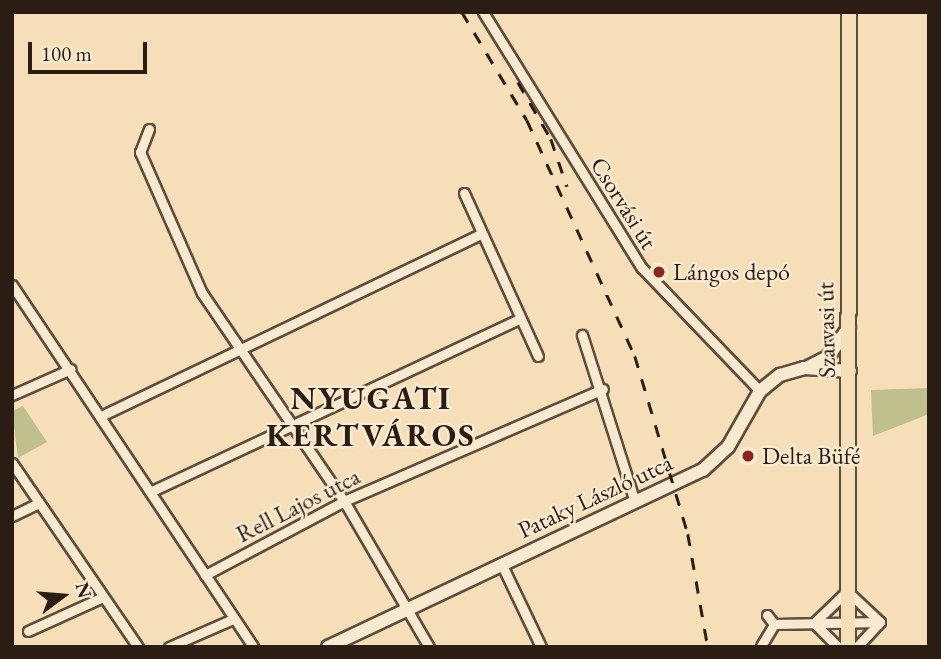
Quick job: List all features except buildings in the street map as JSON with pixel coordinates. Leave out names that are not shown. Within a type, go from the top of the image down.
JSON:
[{"type":"main road","name":"Szarvasi út","points":[[848,647],[849,12]]},
{"type":"street","name":"Csorvási út","points":[[483,12],[642,268],[760,391]]},
{"type":"street","points":[[149,129],[140,152],[202,293],[289,425],[344,501],[411,607],[429,647]]},
{"type":"street","points":[[464,193],[480,234],[538,356]]},
{"type":"street","points":[[103,415],[480,234]]},
{"type":"street","points":[[12,285],[103,415],[253,647]]},
{"type":"street","points":[[152,491],[519,319]]},
{"type":"street","points":[[760,391],[828,357],[849,327]]},
{"type":"street","points":[[582,335],[603,389],[634,499]]},
{"type":"street","points":[[804,368],[850,371]]},
{"type":"street","points":[[12,396],[71,369]]},
{"type":"street","name":"Rell Lajos utca","points":[[205,575],[344,501],[603,389]]},
{"type":"street","name":"Pataky László utca","points":[[328,647],[718,460],[760,391]]},
{"type":"street","points":[[12,463],[138,647]]},
{"type":"street","points":[[12,516],[39,503]]},
{"type":"street","points":[[502,563],[541,647]]},
{"type":"street","points":[[814,623],[847,591],[883,622]]},
{"type":"street","points":[[28,631],[103,597]]},
{"type":"street","points":[[767,615],[774,624]]},
{"type":"street","points":[[169,647],[233,619]]},
{"type":"street","points":[[774,624],[883,622]]},
{"type":"street","points":[[857,647],[883,622]]},
{"type":"street","points":[[814,623],[838,647]]},
{"type":"street","points":[[761,646],[774,624]]},
{"type":"green space","points":[[929,388],[929,414],[873,436],[871,390]]},
{"type":"green space","points":[[23,406],[47,442],[18,458],[12,411]]},
{"type":"railway","points":[[462,12],[527,120],[635,356],[688,534],[708,647]]},
{"type":"railway","points":[[518,82],[551,139],[567,186]]},
{"type":"place","name":"Lángos depó","points":[[659,272]]},
{"type":"place","name":"Delta Büfé","points":[[748,456]]},
{"type":"district","name":"NYUGATI KERTVÁROS","points":[[371,418]]}]
